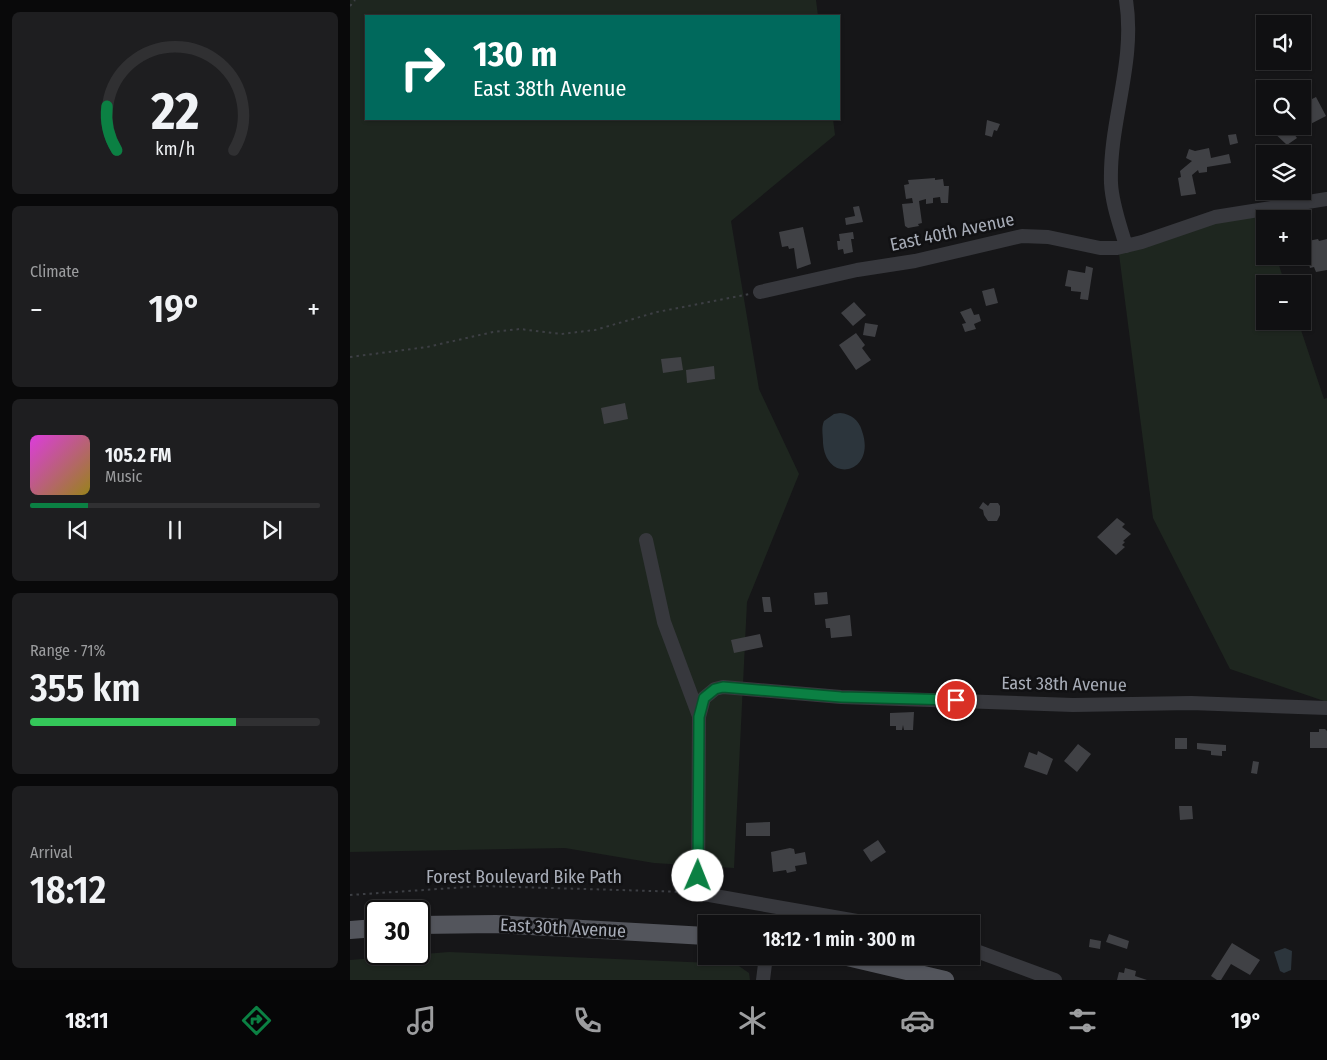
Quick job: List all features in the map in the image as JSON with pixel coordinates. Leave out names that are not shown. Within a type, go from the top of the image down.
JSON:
[{"type":"main road","name":"East 30th Avenue","points":[[430,925],[496,924],[698,936]]},
{"type":"main road","points":[[881,965],[945,980]]},
{"type":"street","points":[[1126,0],[1129,54],[1113,153],[1111,182],[1114,206],[1126,246]]},
{"type":"street","name":"East 40th Avenue","points":[[760,292],[857,270],[915,261],[1022,236],[1048,237],[1100,248],[1126,246],[1216,217],[1327,199]]},
{"type":"street","name":"East 38th Avenue","points":[[646,540],[664,622],[699,717]]},
{"type":"street","name":"East 38th Avenue","points":[[698,893],[699,717],[704,698],[715,689],[723,687],[841,697],[1073,705],[1192,704],[1327,708]]},
{"type":"street","points":[[698,893],[823,915]]},
{"type":"street","points":[[980,952],[1055,980]]},
{"type":"street","points":[[763,980],[765,965]]},
{"type":"path","points":[[350,6],[355,0]]},
{"type":"path","points":[[350,357],[427,347],[502,331],[520,330],[561,334],[595,330],[658,312],[760,292]]},
{"type":"path","name":"Forest Boulevard Bike Path","points":[[350,895],[482,886],[698,893]]},
{"type":"shaded area","points":[[350,0],[816,0],[818,15],[365,15],[365,120],[833,120],[835,135],[731,221],[759,389],[799,474],[747,602],[734,868],[654,863],[565,848],[350,852]]},
{"type":"shaded area","points":[[1256,215],[1256,265],[1279,265],[1282,275],[1256,275],[1256,330],[1301,330],[1324,399],[1327,398],[1327,702],[1230,669],[1153,518],[1119,254],[1193,228]]},
{"type":"shaded area","points":[[840,413],[851,416],[857,421],[861,427],[865,446],[863,457],[857,465],[849,469],[841,469],[832,465],[826,456],[823,443],[822,429],[824,421],[834,414]]},
{"type":"shaded area","points":[[1285,948],[1292,951],[1291,970],[1284,973],[1280,971],[1274,952]]},
{"type":"shaded area","points":[[449,952],[698,962],[698,965],[737,965],[749,973],[750,980],[350,980],[350,960],[365,959],[365,965],[430,965],[430,954]]},
{"type":"building","points":[[1316,97],[1326,116],[1311,124],[1311,100]]},
{"type":"building","points":[[987,120],[1000,124],[997,131],[994,130],[992,137],[985,135]]},
{"type":"building","points":[[1236,134],[1238,143],[1230,145],[1228,135]]},
{"type":"building","points":[[1276,135],[1295,135],[1297,138],[1287,145]]},
{"type":"building","points":[[1209,148],[1211,158],[1229,154],[1231,163],[1207,167],[1207,172],[1199,173],[1198,170],[1192,175],[1196,194],[1181,196],[1178,178],[1181,177],[1180,171],[1192,161],[1186,158],[1189,149],[1195,151]]},
{"type":"building","points":[[935,178],[935,180],[943,179],[944,186],[949,186],[948,203],[941,203],[940,197],[933,198],[933,203],[926,204],[926,199],[919,201],[922,223],[918,224],[919,226],[908,228],[905,226],[902,204],[913,203],[912,198],[906,199],[904,185],[909,184],[908,180]]},
{"type":"building","points":[[859,206],[863,222],[846,225],[845,218],[855,216],[853,207]]},
{"type":"building","points":[[803,227],[811,264],[797,269],[794,248],[782,247],[779,232]]},
{"type":"building","points":[[853,232],[854,239],[851,239],[853,252],[844,254],[843,249],[838,250],[837,241],[840,241],[839,234]]},
{"type":"building","points":[[1327,239],[1327,270],[1316,272],[1314,267],[1310,268],[1311,240]]},
{"type":"building","points":[[1086,266],[1093,268],[1088,300],[1080,299],[1081,292],[1071,291],[1071,287],[1065,286],[1068,270],[1085,273]]},
{"type":"building","points":[[994,288],[998,303],[986,306],[982,291]]},
{"type":"building","points":[[854,302],[866,315],[853,326],[841,313]]},
{"type":"building","points":[[971,308],[974,315],[979,314],[981,321],[974,324],[976,329],[965,332],[962,324],[966,323],[960,312]]},
{"type":"building","points":[[865,323],[878,325],[875,337],[863,335]]},
{"type":"building","points":[[856,333],[865,345],[862,348],[871,360],[856,370],[839,345]]},
{"type":"building","points":[[681,357],[683,370],[663,373],[661,359]]},
{"type":"building","points":[[714,366],[715,379],[687,383],[686,370]]},
{"type":"building","points":[[625,403],[628,419],[604,424],[601,408]]},
{"type":"building","points":[[983,502],[988,506],[990,503],[998,503],[1000,515],[997,521],[988,521],[983,510],[979,508]]},
{"type":"building","points":[[1117,518],[1125,524],[1122,527],[1131,534],[1123,541],[1125,542],[1122,545],[1125,547],[1116,555],[1097,537]]},
{"type":"building","points":[[827,592],[828,604],[815,605],[814,593]]},
{"type":"building","points":[[762,597],[770,597],[772,612],[764,612]]},
{"type":"building","points":[[850,615],[852,636],[831,638],[830,628],[826,628],[825,619]]},
{"type":"building","points":[[760,634],[763,647],[734,653],[731,640]]},
{"type":"building","points":[[914,712],[913,730],[904,730],[903,725],[902,730],[896,730],[896,726],[890,726],[890,713]]},
{"type":"building","points":[[1319,729],[1327,731],[1327,748],[1310,748],[1310,732],[1319,732]]},
{"type":"building","points":[[1175,738],[1187,738],[1187,749],[1175,749]]},
{"type":"building","points":[[1197,743],[1226,745],[1226,751],[1222,751],[1222,756],[1211,755],[1211,751],[1197,749]]},
{"type":"building","points":[[1078,744],[1091,754],[1077,772],[1064,761]]},
{"type":"building","points":[[1038,751],[1053,759],[1047,775],[1024,767],[1029,752],[1037,755]]},
{"type":"building","points":[[1253,761],[1259,762],[1257,774],[1251,773]]},
{"type":"building","points":[[1179,806],[1192,806],[1193,819],[1180,820]]},
{"type":"building","points":[[770,822],[770,836],[746,836],[746,823]]},
{"type":"building","points":[[878,840],[886,852],[871,862],[863,850]]},
{"type":"building","points":[[790,848],[794,849],[795,854],[805,852],[807,864],[795,866],[796,871],[787,873],[786,870],[773,872],[771,852]]},
{"type":"building","points":[[1109,934],[1129,941],[1127,949],[1106,942]]},
{"type":"building","points":[[1090,939],[1101,941],[1100,949],[1089,947]]},
{"type":"building","points":[[1232,943],[1260,960],[1250,975],[1231,964],[1221,980],[1217,980],[1211,976]]},
{"type":"building","points":[[1125,968],[1136,971],[1135,976],[1147,980],[1117,980],[1119,972],[1124,973]]},
{"type":"route","points":[[698,876],[699,717],[704,698],[709,693],[723,687],[735,687],[841,697],[956,700]]}]
